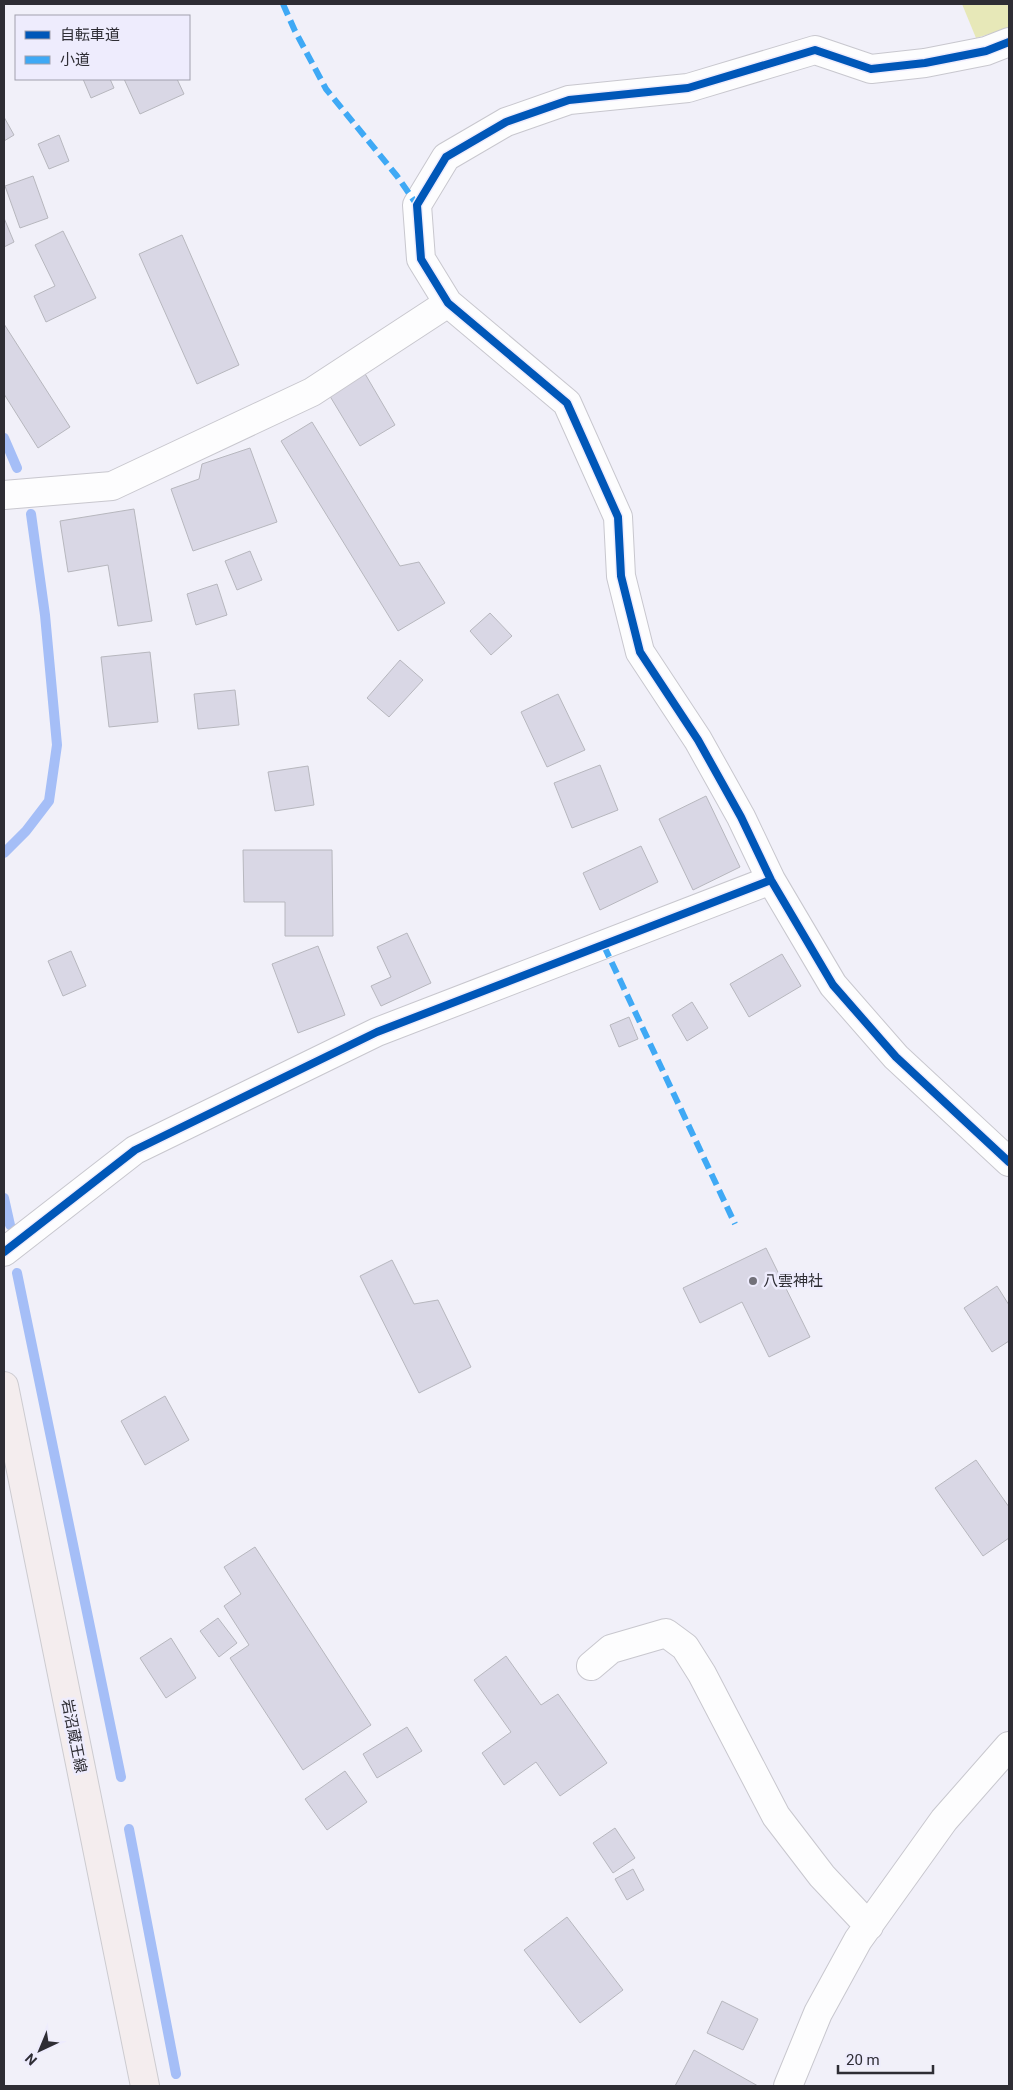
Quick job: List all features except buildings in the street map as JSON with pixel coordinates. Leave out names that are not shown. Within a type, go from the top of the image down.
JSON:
[{"type":"main road","name":"岩沼蔵王線","points":[[4,1386],[145,2086]]},
{"type":"street","points":[[1009,42],[986,51],[925,64],[871,68],[815,50],[688,88],[569,100],[506,122],[446,157],[417,205],[422,259],[448,303],[567,403],[618,517],[621,576],[640,652],[702,749],[741,817],[771,880],[833,985],[896,1057],[1009,1162]]},
{"type":"street","points":[[4,495],[112,486],[312,392],[448,303]]},
{"type":"street","points":[[4,1252],[135,1150],[377,1032],[771,880]]},
{"type":"street","points":[[591,1666],[611,1649],[666,1633],[685,1647],[718,1704],[776,1816],[822,1876],[869,1926]]},
{"type":"street","points":[[788,2086],[818,2013],[858,1940],[944,1820],[1009,1746]]},
{"type":"green space","points":[[962,4],[1009,4],[1009,28],[976,38]]},
{"type":"waterway","points":[[4,438],[17,468]]},
{"type":"waterway","points":[[4,853],[26,831],[49,801],[57,745],[45,615],[31,514]]},
{"type":"waterway","points":[[4,1198],[10,1225]]},
{"type":"waterway","points":[[17,1273],[121,1777]]},
{"type":"waterway","points":[[129,1829],[176,2074]]},
{"type":"marked path","points":[[283,4],[326,89],[397,176],[417,205]]},
{"type":"marked path","points":[[604,946],[735,1224]]},
{"type":"cycle path","points":[[1009,42],[986,51],[925,63],[871,69],[815,50],[688,88],[569,100],[506,122],[446,157],[417,205],[421,259],[448,303],[567,403],[618,517],[621,576],[640,652],[698,740],[741,817],[771,880],[833,985],[896,1057],[1009,1162]]},
{"type":"cycle path","points":[[4,1252],[135,1150],[377,1032],[771,880]]},
{"type":"place","name":"八雲神社","points":[[753,1281]]}]
